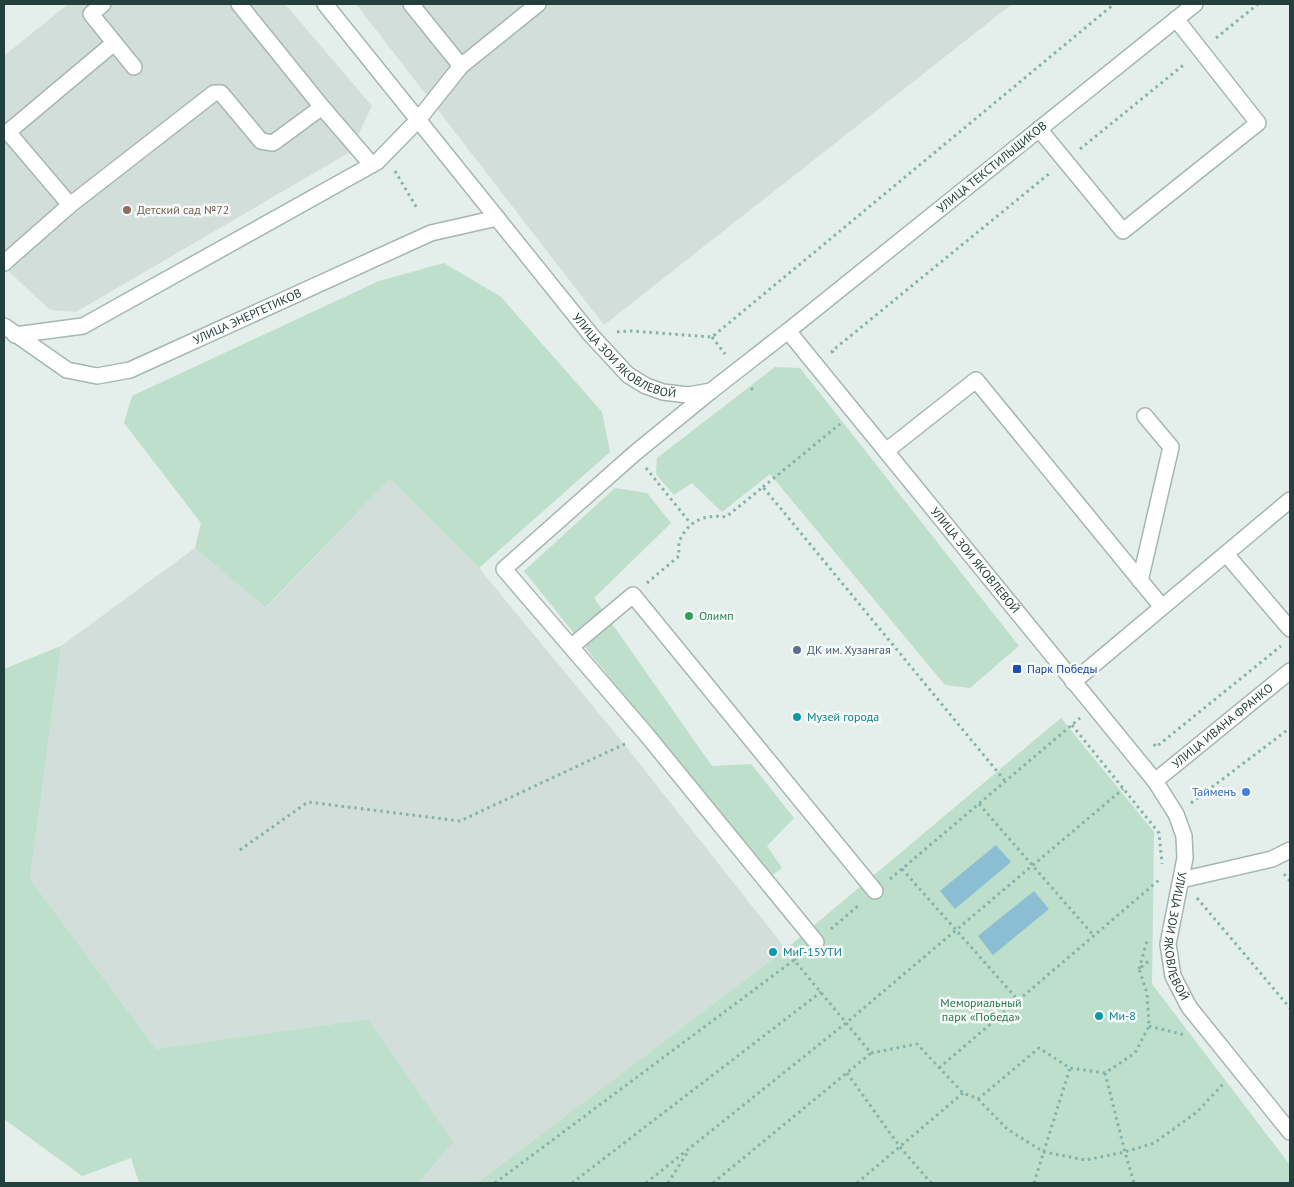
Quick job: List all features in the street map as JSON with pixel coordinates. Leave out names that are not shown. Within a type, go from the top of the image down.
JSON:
[{"type":"street","points":[[104,4],[90,14],[134,67]]},
{"type":"street","points":[[239,4],[322,107],[372,165]]},
{"type":"street","name":"УЛИЦА ЗОИ ЯКОВЛЕВОЙ","points":[[325,4],[591,336],[628,375],[646,386],[663,392],[688,395],[711,391],[788,330],[1155,782],[1176,814],[1184,836],[1185,858],[1168,944],[1173,976],[1189,1006],[1290,1132]]},
{"type":"street","points":[[411,4],[461,66]]},
{"type":"street","points":[[9,330],[83,326],[372,165],[418,120],[461,66],[538,4]]},
{"type":"street","name":"УЛИЦА ТЕКСТИЛЬЩИКОВ","points":[[788,330],[1195,4]]},
{"type":"street","points":[[1039,129],[1123,231],[1258,123],[1176,19]]},
{"type":"street","points":[[70,205],[8,132],[114,43]]},
{"type":"street","points":[[4,263],[70,205],[214,93],[221,93],[261,141],[273,143],[322,107]]},
{"type":"street","name":"УЛИЦА ЭНЕРГЕТИКОВ","points":[[9,330],[67,370],[97,376],[130,370],[431,232],[497,218]]},
{"type":"street","points":[[886,451],[976,380],[1162,607]]},
{"type":"street","points":[[711,391],[635,453],[504,569],[646,734],[816,942]]},
{"type":"street","points":[[1140,581],[1171,447],[1145,416]]},
{"type":"street","points":[[1073,682],[1290,500]]},
{"type":"street","points":[[1226,554],[1290,629]]},
{"type":"street","points":[[572,646],[633,595],[875,891]]},
{"type":"street","name":"УЛИЦА ИВАНА ФРАНКО","points":[[1155,782],[1290,671]]},
{"type":"street","points":[[1181,880],[1272,860],[1290,850]]},
{"type":"path","points":[[591,336],[631,331],[712,337],[1114,4]]},
{"type":"path","points":[[838,358],[832,351],[1258,4]]},
{"type":"path","points":[[712,337],[726,356]]},
{"type":"path","points":[[751,388],[755,392]]},
{"type":"path","points":[[633,595],[679,556],[679,541],[691,524],[711,515],[726,517],[846,419]]},
{"type":"path","points":[[635,453],[691,524]]},
{"type":"path","points":[[763,487],[1005,781]]},
{"type":"path","points":[[1150,739],[1156,747],[1160,745],[1282,645]]},
{"type":"path","points":[[496,1183],[794,960],[1094,706]]},
{"type":"path","points":[[1072,725],[1159,833],[1162,868]]},
{"type":"path","points":[[1176,814],[1199,794],[1290,728]]},
{"type":"path","points":[[240,850],[308,802],[460,821],[646,734]]},
{"type":"path","points":[[646,1183],[846,1023],[1123,789]]},
{"type":"path","points":[[979,804],[1094,936]]},
{"type":"path","points":[[902,869],[1018,1000]]},
{"type":"path","points":[[939,1068],[1163,876],[1161,886]]},
{"type":"path","points":[[1181,880],[1290,1008]]},
{"type":"path","points":[[978,1099],[1039,1048],[1070,1068],[1106,1073],[1135,1053],[1149,1026],[1148,993],[1139,969],[1149,932]]},
{"type":"path","points":[[1139,969],[1168,944]]},
{"type":"path","points":[[794,960],[871,1053]]},
{"type":"path","points":[[572,1183],[821,992]]},
{"type":"path","points":[[1149,1026],[1191,1037]]},
{"type":"path","points":[[713,1183],[871,1053],[917,1044],[963,1093],[978,1099],[1007,1129],[1044,1152],[1085,1160],[1125,1152],[1154,1143],[1197,1112],[1225,1082],[1219,1075]]},
{"type":"path","points":[[1034,1183],[1070,1068]]},
{"type":"path","points":[[847,1073],[900,1147],[932,1183]]},
{"type":"path","points":[[1106,1073],[1134,1183]]},
{"type":"path","points":[[857,1183],[963,1093]]},
{"type":"path","points":[[668,1183],[691,1147]]},
{"type":"shaded area","name":"Детский сад №72","points":[[68,4],[285,4],[372,106],[350,152],[76,312],[50,310],[4,267],[4,56]]},
{"type":"shaded area","points":[[356,4],[1012,4],[604,325]]},
{"type":"shaded area","points":[[390,479],[479,568],[624,744],[786,949],[477,1183],[418,1183],[452,1142],[368,1019],[156,1049],[30,879],[61,646],[195,548],[267,607]]},
{"type":"green space","points":[[444,263],[501,297],[602,412],[610,452],[479,568],[390,479],[266,607],[195,548],[201,523],[124,423],[132,396],[379,281]]},
{"type":"green space","points":[[775,367],[800,368],[1019,646],[970,688],[945,685],[770,474],[722,512],[692,483],[674,495],[656,474],[657,458]]},
{"type":"green space","points":[[615,488],[647,493],[671,523],[594,598],[712,766],[751,764],[794,818],[767,846],[782,868],[770,877],[524,571]]},
{"type":"green space","points":[[61,646],[30,879],[156,1049],[368,1019],[453,1142],[418,1183],[139,1183],[131,1158],[82,1176],[4,1119],[4,669]]},
{"type":"green space","name":"Мемориальный парк «Победа»","points":[[1061,718],[1154,832],[1152,984],[1290,1165],[1290,1183],[477,1183],[786,949]]},
{"type":"water","points":[[996,845],[1011,862],[955,909],[940,891]]},
{"type":"water","points":[[1034,891],[1049,909],[993,955],[978,936]]},
{"type":"place","name":"Детский сад №72","points":[[127,210]]},
{"type":"place","name":"Олимп","points":[[689,616]]},
{"type":"place","name":"ДК им. Хузангая","points":[[797,650]]},
{"type":"place","name":"Парк Победы","points":[[1017,669]]},
{"type":"place","name":"Музей города","points":[[797,717]]},
{"type":"place","name":"Тайменъ","points":[[1246,792]]},
{"type":"place","name":"МиГ-15УТИ","points":[[773,952]]},
{"type":"place","name":"Ми-8","points":[[1099,1016]]}]
